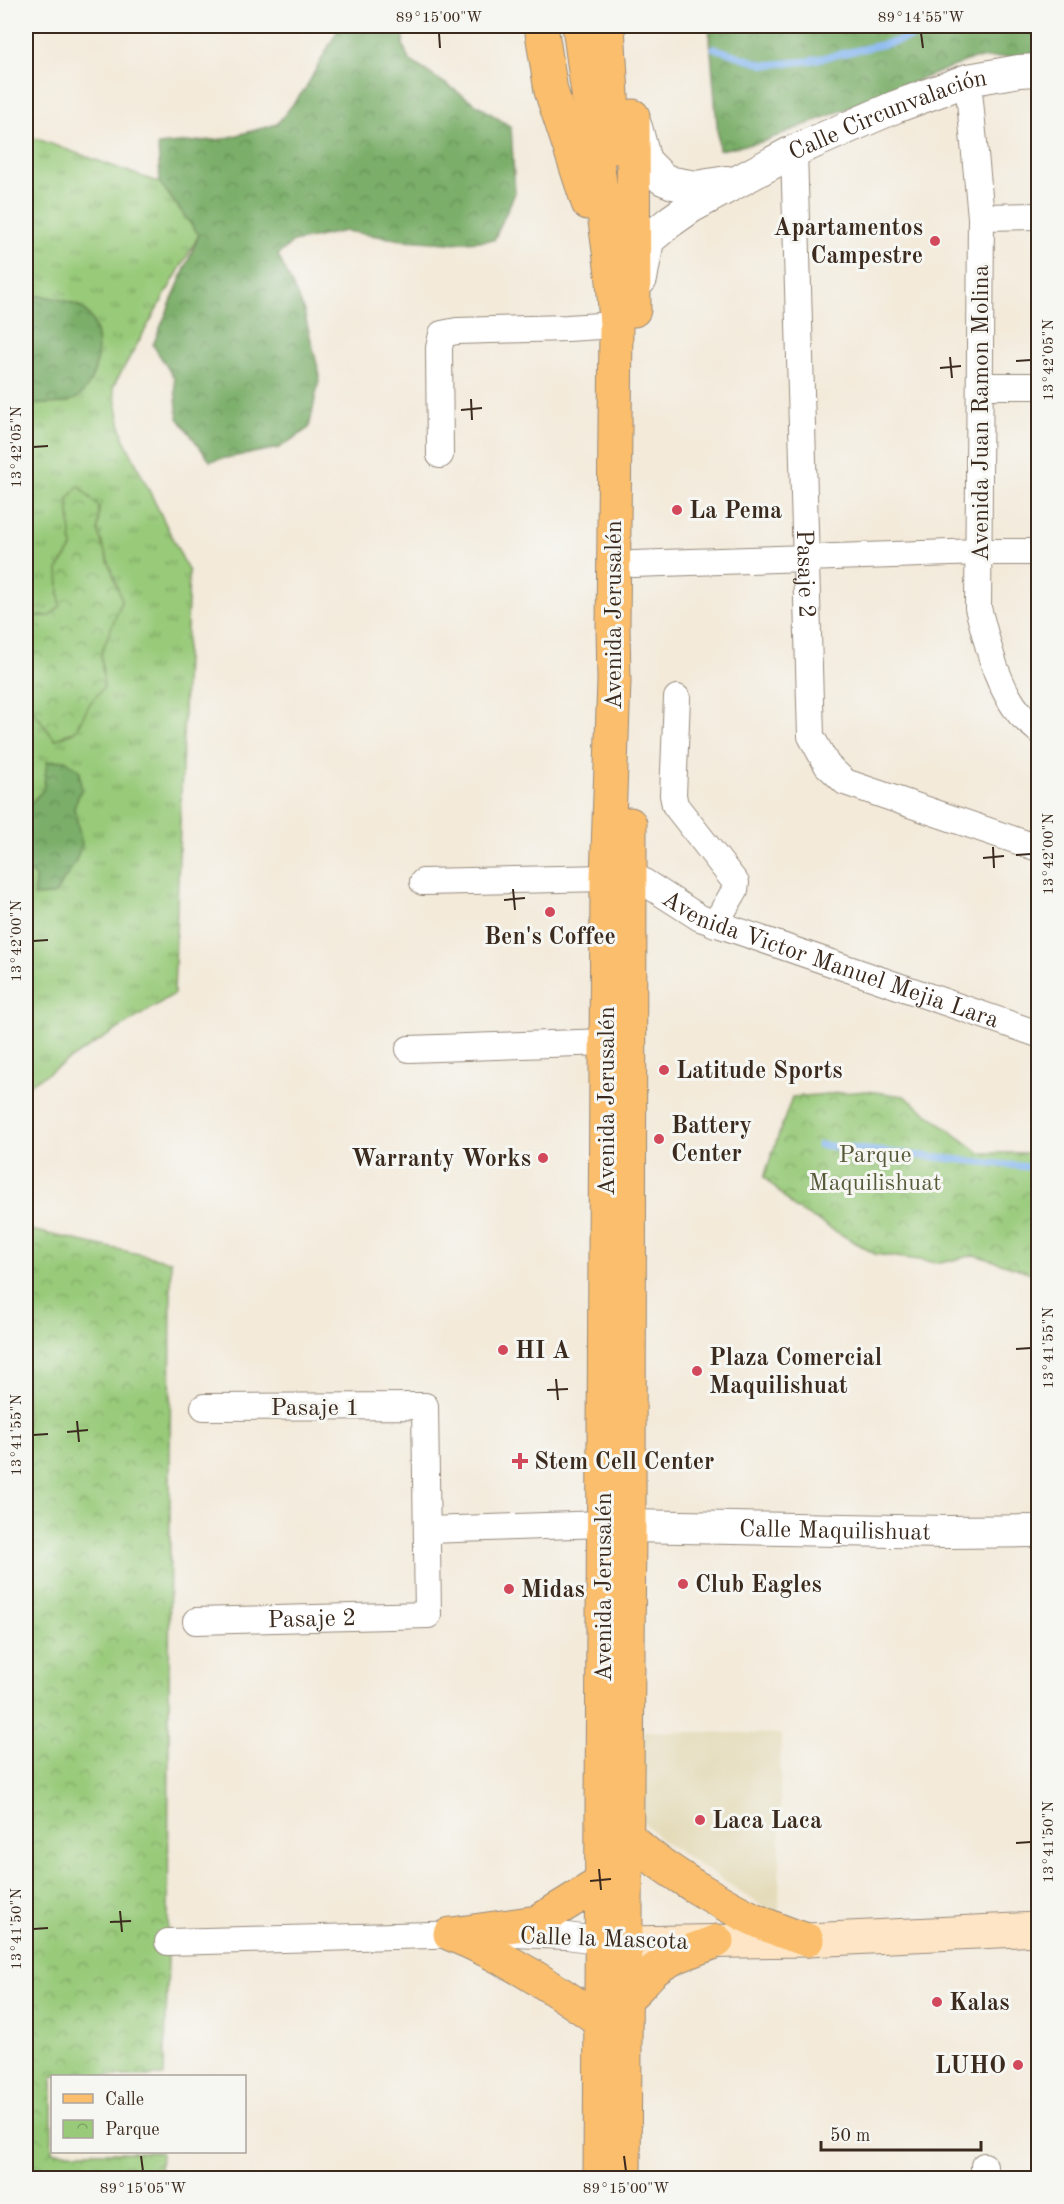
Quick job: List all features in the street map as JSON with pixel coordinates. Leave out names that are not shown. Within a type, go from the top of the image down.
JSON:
[{"type":"main road","points":[[541,26],[551,91],[613,281]]},
{"type":"main road","name":"Avenida Jerusalén","points":[[579,26],[613,281],[625,320],[613,627],[619,876],[616,1525],[602,1882],[627,1997],[624,2178]]},
{"type":"main road","name":"Avenida Jerusalén","points":[[600,2178],[602,2022],[628,1836],[616,1525],[606,1042],[619,876],[634,564],[625,320],[608,26]]},
{"type":"main road","points":[[625,320],[633,115],[629,26]]},
{"type":"main road","points":[[628,1836],[639,1848],[668,1869],[740,1914],[770,1928],[807,1940]]},
{"type":"main road","points":[[450,1934],[537,1922],[602,1882]]},
{"type":"main road","name":"Calle la Mascota","points":[[614,1942],[807,1940],[1038,1929]]},
{"type":"main road","points":[[450,1934],[485,1948],[519,1966],[602,2022]]},
{"type":"main road","points":[[627,1997],[636,1991],[652,1972],[667,1962],[717,1941]]},
{"type":"street","name":"Calle Circunvalación","points":[[625,320],[648,240],[671,220],[691,207],[794,151],[895,107],[968,80],[1038,70]]},
{"type":"street","name":"Avenida Juan Ramon Molina","points":[[968,80],[981,217],[978,608],[1003,686],[1021,714],[1038,730]]},
{"type":"street","name":"Calle Circunvalación","points":[[633,115],[645,160],[663,179],[696,187],[743,179]]},
{"type":"street","name":"Pasaje 2","points":[[794,151],[811,736],[827,765],[845,782],[1038,848]]},
{"type":"street","points":[[981,217],[1038,216]]},
{"type":"street","points":[[440,456],[439,348],[442,334],[457,331],[567,328],[625,320]]},
{"type":"street","points":[[980,386],[1038,386]]},
{"type":"street","points":[[634,564],[1038,552]]},
{"type":"street","points":[[677,698],[673,795],[675,805],[736,883],[735,890],[715,924]]},
{"type":"street","points":[[423,882],[619,876]]},
{"type":"street","name":"Avenida Victor Manuel Mejia Lara","points":[[619,876],[715,924],[1038,1034]]},
{"type":"street","points":[[409,1049],[606,1042]]},
{"type":"street","name":"Pasaje 1","points":[[204,1407],[425,1406],[428,1530]]},
{"type":"street","name":"Calle Maquilishuat","points":[[428,1530],[616,1525],[947,1533],[1038,1531]]},
{"type":"street","name":"Pasaje 2","points":[[196,1621],[428,1615],[428,1530]]},
{"type":"street","name":"Calle la Mascota","points":[[168,1942],[528,1934],[614,1942]]},
{"type":"shaded area","points":[[644,1731],[781,1734],[779,1917],[660,1839],[641,1819]]},
{"type":"green space","points":[[340,26],[406,26],[403,44],[409,60],[511,127],[515,193],[494,240],[449,243],[403,240],[345,231],[293,242],[278,255],[303,308],[320,376],[309,428],[279,448],[210,461],[178,418],[174,378],[153,345],[199,235],[160,183],[158,145],[223,139],[277,124],[305,89]]},
{"type":"green space","points":[[709,26],[1038,26],[1038,55],[972,59],[762,142],[719,150]]},
{"type":"green space","points":[[26,135],[160,183],[197,175],[221,196],[113,387],[123,437],[189,572],[174,994],[26,1087]]},
{"type":"green space","points":[[26,295],[54,298],[75,304],[89,315],[95,327],[97,356],[94,372],[88,385],[79,396],[68,402],[26,404]]},
{"type":"green space","points":[[79,486],[99,507],[98,532],[122,600],[101,654],[104,687],[91,702],[75,731],[55,740],[30,706],[26,688],[26,616],[50,616],[60,606],[58,569],[72,548],[68,499]]},
{"type":"green space","points":[[65,760],[80,771],[81,790],[74,808],[82,844],[75,863],[54,895],[34,896],[35,877],[26,867],[26,808],[43,790],[47,762]]},
{"type":"green space","name":"Parque Maquilishuat","points":[[867,1091],[904,1096],[980,1153],[1038,1153],[1038,1275],[975,1255],[940,1263],[875,1254],[795,1208],[764,1177],[792,1097]]},
{"type":"green space","points":[[26,1229],[171,1261],[168,1961],[164,2075],[51,2075],[51,2153],[161,2153],[160,2178],[26,2178]]},
{"type":"waterway","points":[[714,48],[765,65],[809,61],[894,42],[949,26]]},
{"type":"waterway","points":[[820,1145],[1038,1168]]},
{"type":"place","name":"Apartamentos Campestre","points":[[935,241]]},
{"type":"place","name":"La Pema","points":[[677,510]]},
{"type":"place","name":"Ben's Coffee","points":[[550,912]]},
{"type":"place","name":"Latitude Sports","points":[[664,1070]]},
{"type":"place","name":"Battery Center","points":[[659,1139]]},
{"type":"place","name":"Warranty Works","points":[[543,1158]]},
{"type":"place","name":"HI A","points":[[503,1350]]},
{"type":"place","name":"Plaza Comercial Maquilishuat","points":[[697,1371]]},
{"type":"place","name":"Stem Cell Center","points":[[520,1461]]},
{"type":"place","name":"Club Eagles","points":[[683,1584]]},
{"type":"place","name":"Midas","points":[[509,1589]]},
{"type":"place","name":"Laca Laca","points":[[700,1820]]},
{"type":"place","name":"Kalas","points":[[937,2002]]},
{"type":"place","name":"LUHO","points":[[1018,2065]]}]
